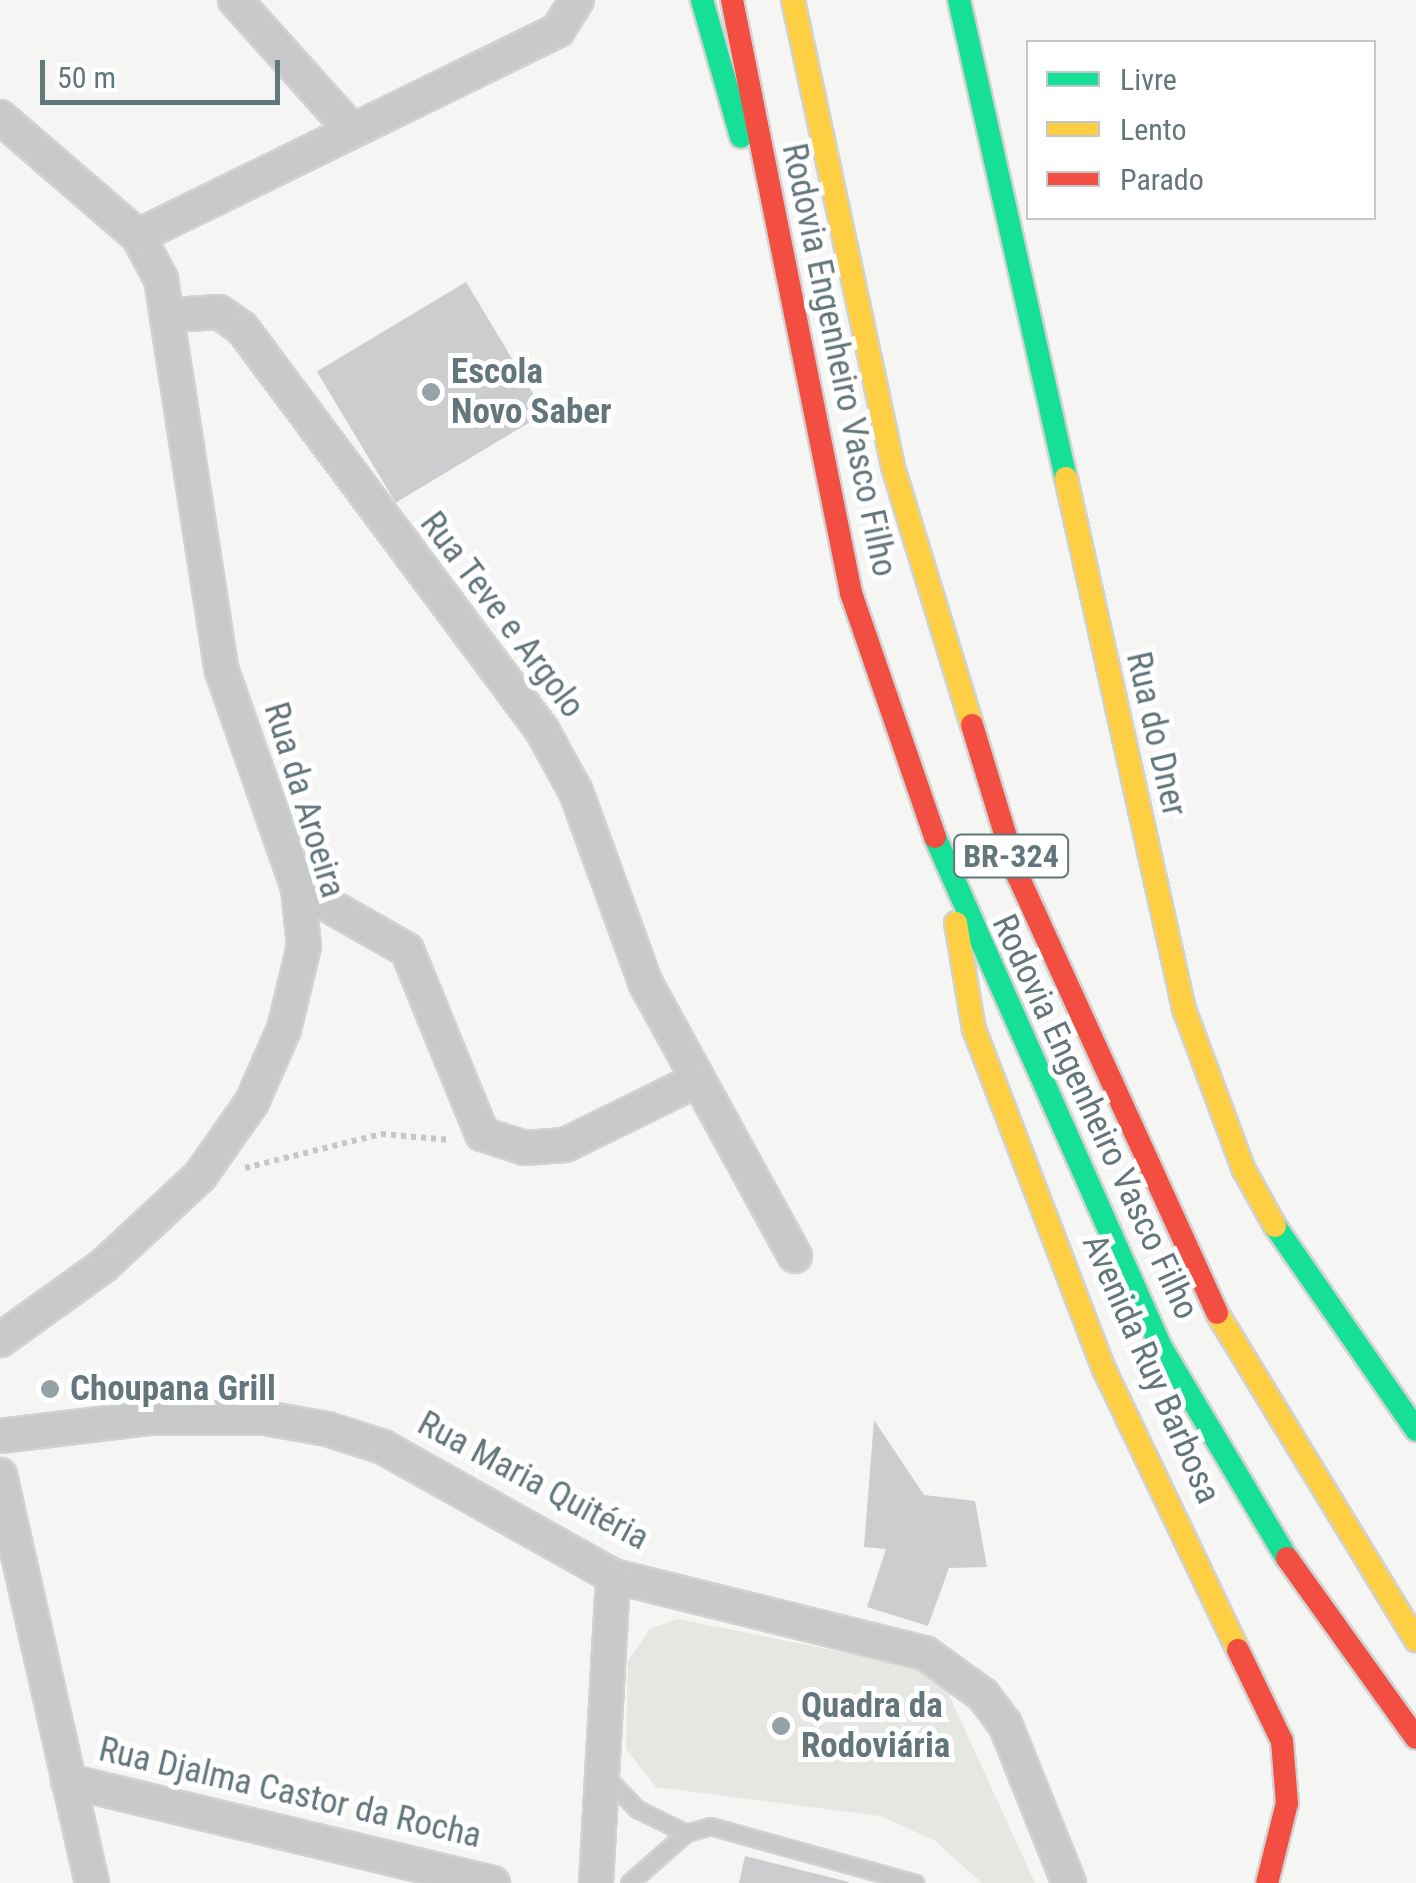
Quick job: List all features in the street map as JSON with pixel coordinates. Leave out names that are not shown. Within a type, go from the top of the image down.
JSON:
[{"type":"main road","points":[[702,0],[720,80],[774,229]]},
{"type":"main road","name":"Rodovia Engenheiro Vasco Filho","points":[[732,0],[774,229],[851,593],[948,876],[1161,1347],[1271,1536],[1416,1738]]},
{"type":"main road","name":"Rodovia Engenheiro Vasco Filho","points":[[793,0],[852,289],[923,576],[1018,876],[1232,1346],[1416,1640]]},
{"type":"main road","points":[[820,0],[857,204],[852,289]]},
{"type":"main road","name":"Rua do Dner","points":[[959,0],[1184,1010],[1244,1170],[1299,1268],[1416,1430]]},
{"type":"main road","name":"Avenida Ruy Barbosa","points":[[948,876],[974,1029],[1096,1349],[1282,1741],[1286,1804],[1267,1883]]},
{"type":"street","points":[[235,0],[348,126]]},
{"type":"street","points":[[0,117],[138,236],[348,126],[558,30],[577,0]]},
{"type":"street","name":"Rua da Aroeira","points":[[0,1340],[103,1266],[200,1176],[252,1102],[284,1029],[304,946],[298,888],[222,671],[173,315],[138,236]]},
{"type":"street","name":"Rua Teve e Argolo","points":[[173,315],[219,312],[242,328],[514,688],[576,792],[646,984],[795,1256]]},
{"type":"street","points":[[298,888],[408,950],[482,1134],[525,1148],[566,1145],[697,1080]]},
{"type":"street","name":"Rua Maria Quitéria","points":[[0,1436],[148,1418],[265,1418],[327,1429],[399,1455],[613,1576],[924,1653],[956,1671],[1005,1724],[1069,1883]]},
{"type":"street","points":[[0,1475],[92,1883]]},
{"type":"street","points":[[596,1883],[613,1576]]},
{"type":"street","name":"Rua Djalma Castor da Rocha","points":[[68,1781],[494,1883]]},
{"type":"lane","points":[[602,1772],[637,1809],[686,1832],[738,1828],[914,1883]]},
{"type":"lane","points":[[630,1883],[686,1832]]},
{"type":"path","points":[[200,1176],[381,1134],[443,1142],[482,1134]]},
{"type":"shaded area","points":[[677,1619],[938,1671],[1035,1883],[982,1883],[934,1840],[880,1816],[656,1787],[626,1749],[628,1661],[650,1629]]},
{"type":"building","name":"Escola Novo Saber","points":[[466,282],[545,413],[396,503],[317,372]]},
{"type":"building","points":[[874,1420],[924,1495],[975,1501],[987,1567],[949,1568],[928,1626],[867,1607],[886,1549],[864,1547]]},
{"type":"building","points":[[745,1856],[849,1882],[739,1883]]},
{"type":"traffic: fast","points":[[702,0],[741,137]]},
{"type":"traffic: fast","points":[[959,0],[1066,478]]},
{"type":"traffic: fast","points":[[935,837],[1161,1347],[1287,1558]]},
{"type":"traffic: fast","points":[[1275,1226],[1416,1430]]},
{"type":"traffic: slow","points":[[793,0],[893,467],[972,725]]},
{"type":"traffic: slow","points":[[1066,478],[1184,1009],[1244,1170],[1275,1226]]},
{"type":"traffic: slow","points":[[956,923],[974,1029],[1103,1367],[1238,1650]]},
{"type":"traffic: slow","points":[[1217,1313],[1416,1640]]},
{"type":"traffic: jam","points":[[732,0],[851,593],[935,837]]},
{"type":"traffic: jam","points":[[972,725],[1018,876],[1217,1313]]},
{"type":"traffic: jam","points":[[1287,1558],[1416,1738]]},
{"type":"traffic: jam","points":[[1238,1650],[1282,1741],[1287,1803],[1267,1883]]},
{"type":"place","name":"Escola Novo Saber","points":[[431,392]]},
{"type":"place","name":"Choupana Grill","points":[[50,1389]]},
{"type":"place","name":"Quadra da Rodoviária","points":[[781,1726]]}]
